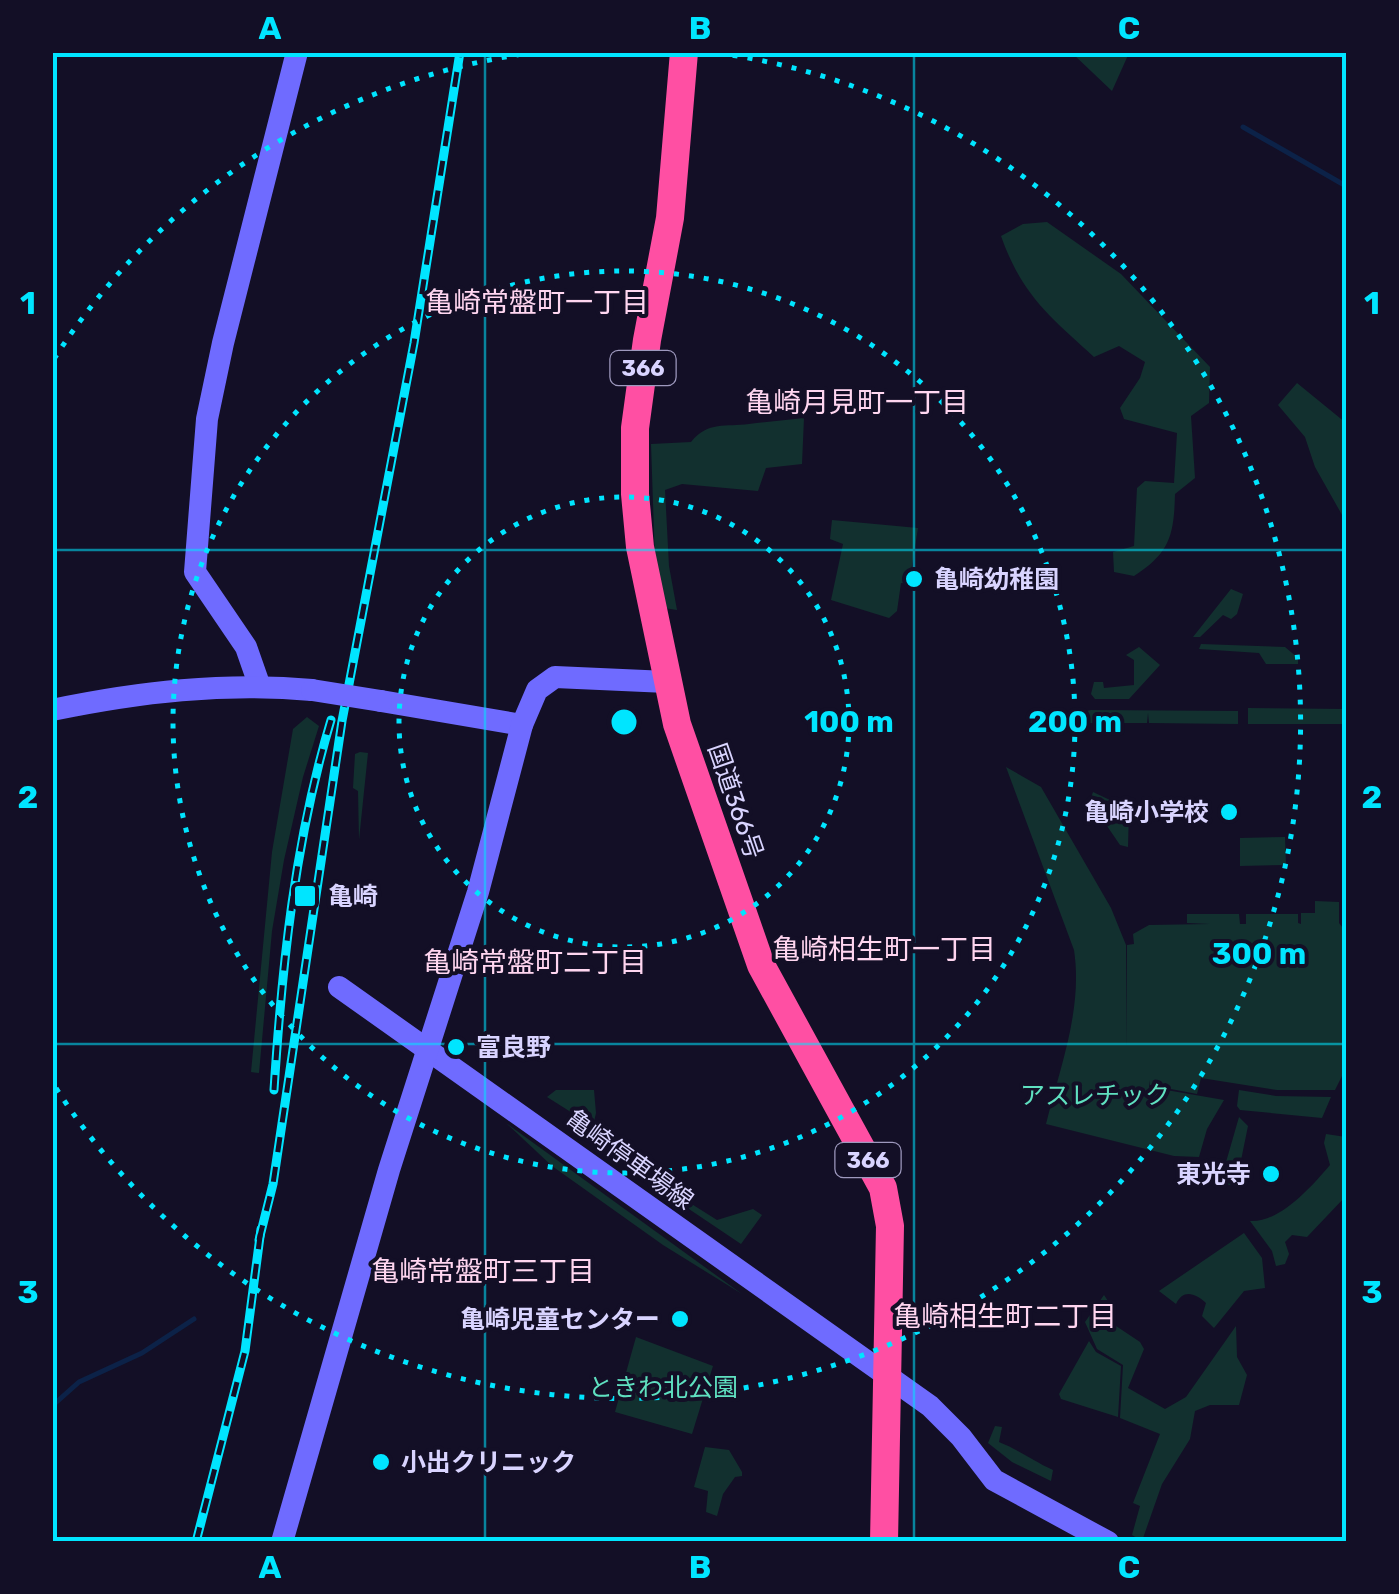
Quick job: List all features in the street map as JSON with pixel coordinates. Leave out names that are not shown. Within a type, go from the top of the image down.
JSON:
[{"type":"highway","name":"国道366号","points":[[684,52],[670,218],[635,428],[640,547],[677,724],[761,965],[883,1188],[890,1226],[884,1542]]},
{"type":"street","points":[[260,687],[246,647],[195,572],[207,420],[297,52]]},
{"type":"street","points":[[282,1542],[427,1050],[480,885],[522,725],[537,690],[554,677],[667,682]]},
{"type":"street","points":[[52,710],[128,694],[260,687],[312,690],[522,725]]},
{"type":"street","name":"亀崎停車場線","points":[[338,987],[948,1422],[994,1480],[1108,1542]]},
{"type":"green space","points":[[1072,53],[1129,53],[1112,91]]},
{"type":"green space","points":[[1047,222],[1121,274],[1210,367],[1209,403],[1191,416],[1195,478],[1175,494],[1171,532],[1163,551],[1134,576],[1114,572],[1113,552],[1134,546],[1137,488],[1145,481],[1174,483],[1177,433],[1124,419],[1120,408],[1140,378],[1145,362],[1119,346],[1094,357],[1050,316],[1018,274],[1001,236],[1023,224]]},
{"type":"green space","points":[[1297,383],[1346,423],[1346,522],[1315,467],[1305,437],[1278,405]]},
{"type":"green space","points":[[804,418],[802,464],[766,468],[758,491],[682,484],[665,490],[669,566],[677,610],[664,608],[655,562],[651,444],[691,442],[718,426]]},
{"type":"green space","points":[[832,520],[918,528],[909,584],[901,583],[897,611],[889,618],[831,600],[843,544],[830,539]]},
{"type":"green space","points":[[1231,589],[1243,594],[1237,614],[1231,619],[1223,615],[1200,637],[1193,637]]},
{"type":"green space","points":[[1201,644],[1285,647],[1298,658],[1298,664],[1266,664],[1259,653],[1199,649]]},
{"type":"green space","points":[[1139,647],[1160,665],[1129,699],[1095,699],[1091,694],[1094,682],[1103,682],[1104,688],[1134,685],[1134,660],[1126,655]]},
{"type":"green space","points":[[1248,708],[1346,709],[1346,724],[1248,724]]},
{"type":"green space","points":[[1091,710],[1238,711],[1238,724],[1149,723],[1148,713],[1147,723],[1091,723],[1057,731],[1054,719]]},
{"type":"green space","points":[[307,717],[319,726],[284,860],[272,931],[259,1073],[251,1072],[272,852],[293,729]]},
{"type":"green space","points":[[368,753],[359,840],[358,791],[353,788],[355,754]]},
{"type":"green space","name":"アスレチック","points":[[1006,767],[1041,787],[1111,908],[1126,945],[1126,1049],[1127,945],[1134,944],[1133,934],[1149,925],[1210,924],[1187,923],[1187,914],[1239,914],[1240,924],[1246,924],[1246,914],[1298,914],[1301,924],[1301,913],[1315,913],[1315,901],[1339,902],[1339,923],[1346,932],[1346,1068],[1335,1090],[1277,1090],[1201,1078],[1197,1094],[1150,1085],[1150,1080],[1149,1087],[1224,1100],[1207,1129],[1199,1157],[1174,1156],[1046,1124],[1073,1016],[1074,950]]},
{"type":"green space","points":[[1093,792],[1129,809],[1128,847],[1120,845],[1090,801]]},
{"type":"green space","points":[[1285,837],[1286,865],[1240,866],[1240,838]]},
{"type":"green space","points":[[556,1090],[594,1090],[593,1126],[547,1097]]},
{"type":"green space","points":[[1239,1090],[1276,1096],[1331,1097],[1322,1118],[1240,1110]]},
{"type":"green space","points":[[1239,1117],[1248,1126],[1239,1187],[1220,1183]]},
{"type":"green space","points":[[506,1123],[742,1294],[663,1245],[552,1166]]},
{"type":"green space","points":[[1326,1134],[1346,1137],[1345,1197],[1307,1237],[1292,1235],[1285,1242],[1289,1254],[1285,1264],[1276,1266],[1272,1251],[1250,1221],[1284,1210],[1323,1174],[1330,1165],[1324,1143]]},
{"type":"green space","points":[[680,1203],[690,1203],[717,1220],[753,1209],[762,1215],[741,1244]]},
{"type":"green space","points":[[1244,1233],[1262,1258],[1265,1288],[1244,1291],[1214,1328],[1202,1316],[1206,1303],[1202,1300],[1186,1294],[1176,1304],[1159,1291]]},
{"type":"green space","points":[[1104,1295],[1110,1322],[1144,1349],[1128,1388],[1165,1409],[1186,1397],[1236,1326],[1237,1357],[1247,1375],[1239,1405],[1210,1405],[1195,1411],[1190,1439],[1162,1484],[1142,1541],[1132,1535],[1140,1506],[1133,1503],[1160,1434],[1120,1418],[1123,1365],[1097,1349],[1085,1322]]},
{"type":"green space","name":"ときわ北公園","points":[[636,1337],[713,1366],[692,1434],[615,1412]]},
{"type":"green space","points":[[1089,1341],[1096,1352],[1121,1366],[1118,1417],[1061,1399],[1059,1394]]},
{"type":"green space","points":[[995,1426],[1002,1427],[999,1442],[1053,1470],[1051,1481],[1012,1462],[988,1443]]},
{"type":"green space","points":[[705,1447],[729,1450],[742,1472],[723,1494],[717,1516],[706,1512],[708,1491],[694,1487]]},
{"type":"waterway","points":[[1243,127],[1346,186]]},
{"type":"waterway","points":[[52,1406],[79,1382],[142,1353],[194,1319]]},
{"type":"railway","points":[[259,1240],[273,1184],[342,721],[414,343],[460,52]]},
{"type":"railway","points":[[274,1090],[281,996],[299,857],[331,720]]},
{"type":"railway","points":[[196,1542],[245,1351],[261,1229]]},
{"type":"place","name":"亀崎幼稚園","points":[[914,579]]},
{"type":"place","name":"亀崎小学校","points":[[1229,812]]},
{"type":"place","name":"亀崎","points":[[305,896]]},
{"type":"place","name":"富良野","points":[[456,1047]]},
{"type":"place","name":"東光寺","points":[[1271,1174]]},
{"type":"place","name":"亀崎児童センター","points":[[680,1319]]},
{"type":"place","name":"小出クリニック","points":[[381,1462]]},
{"type":"district","name":"亀崎常盤町一丁目","points":[[537,302]]},
{"type":"district","name":"亀崎月見町一丁目","points":[[857,402]]},
{"type":"district","name":"亀崎相生町一丁目","points":[[884,949]]},
{"type":"district","name":"亀崎常盤町二丁目","points":[[535,962]]},
{"type":"district","name":"亀崎常盤町三丁目","points":[[483,1271]]},
{"type":"district","name":"亀崎相生町二丁目","points":[[1005,1316]]}]
